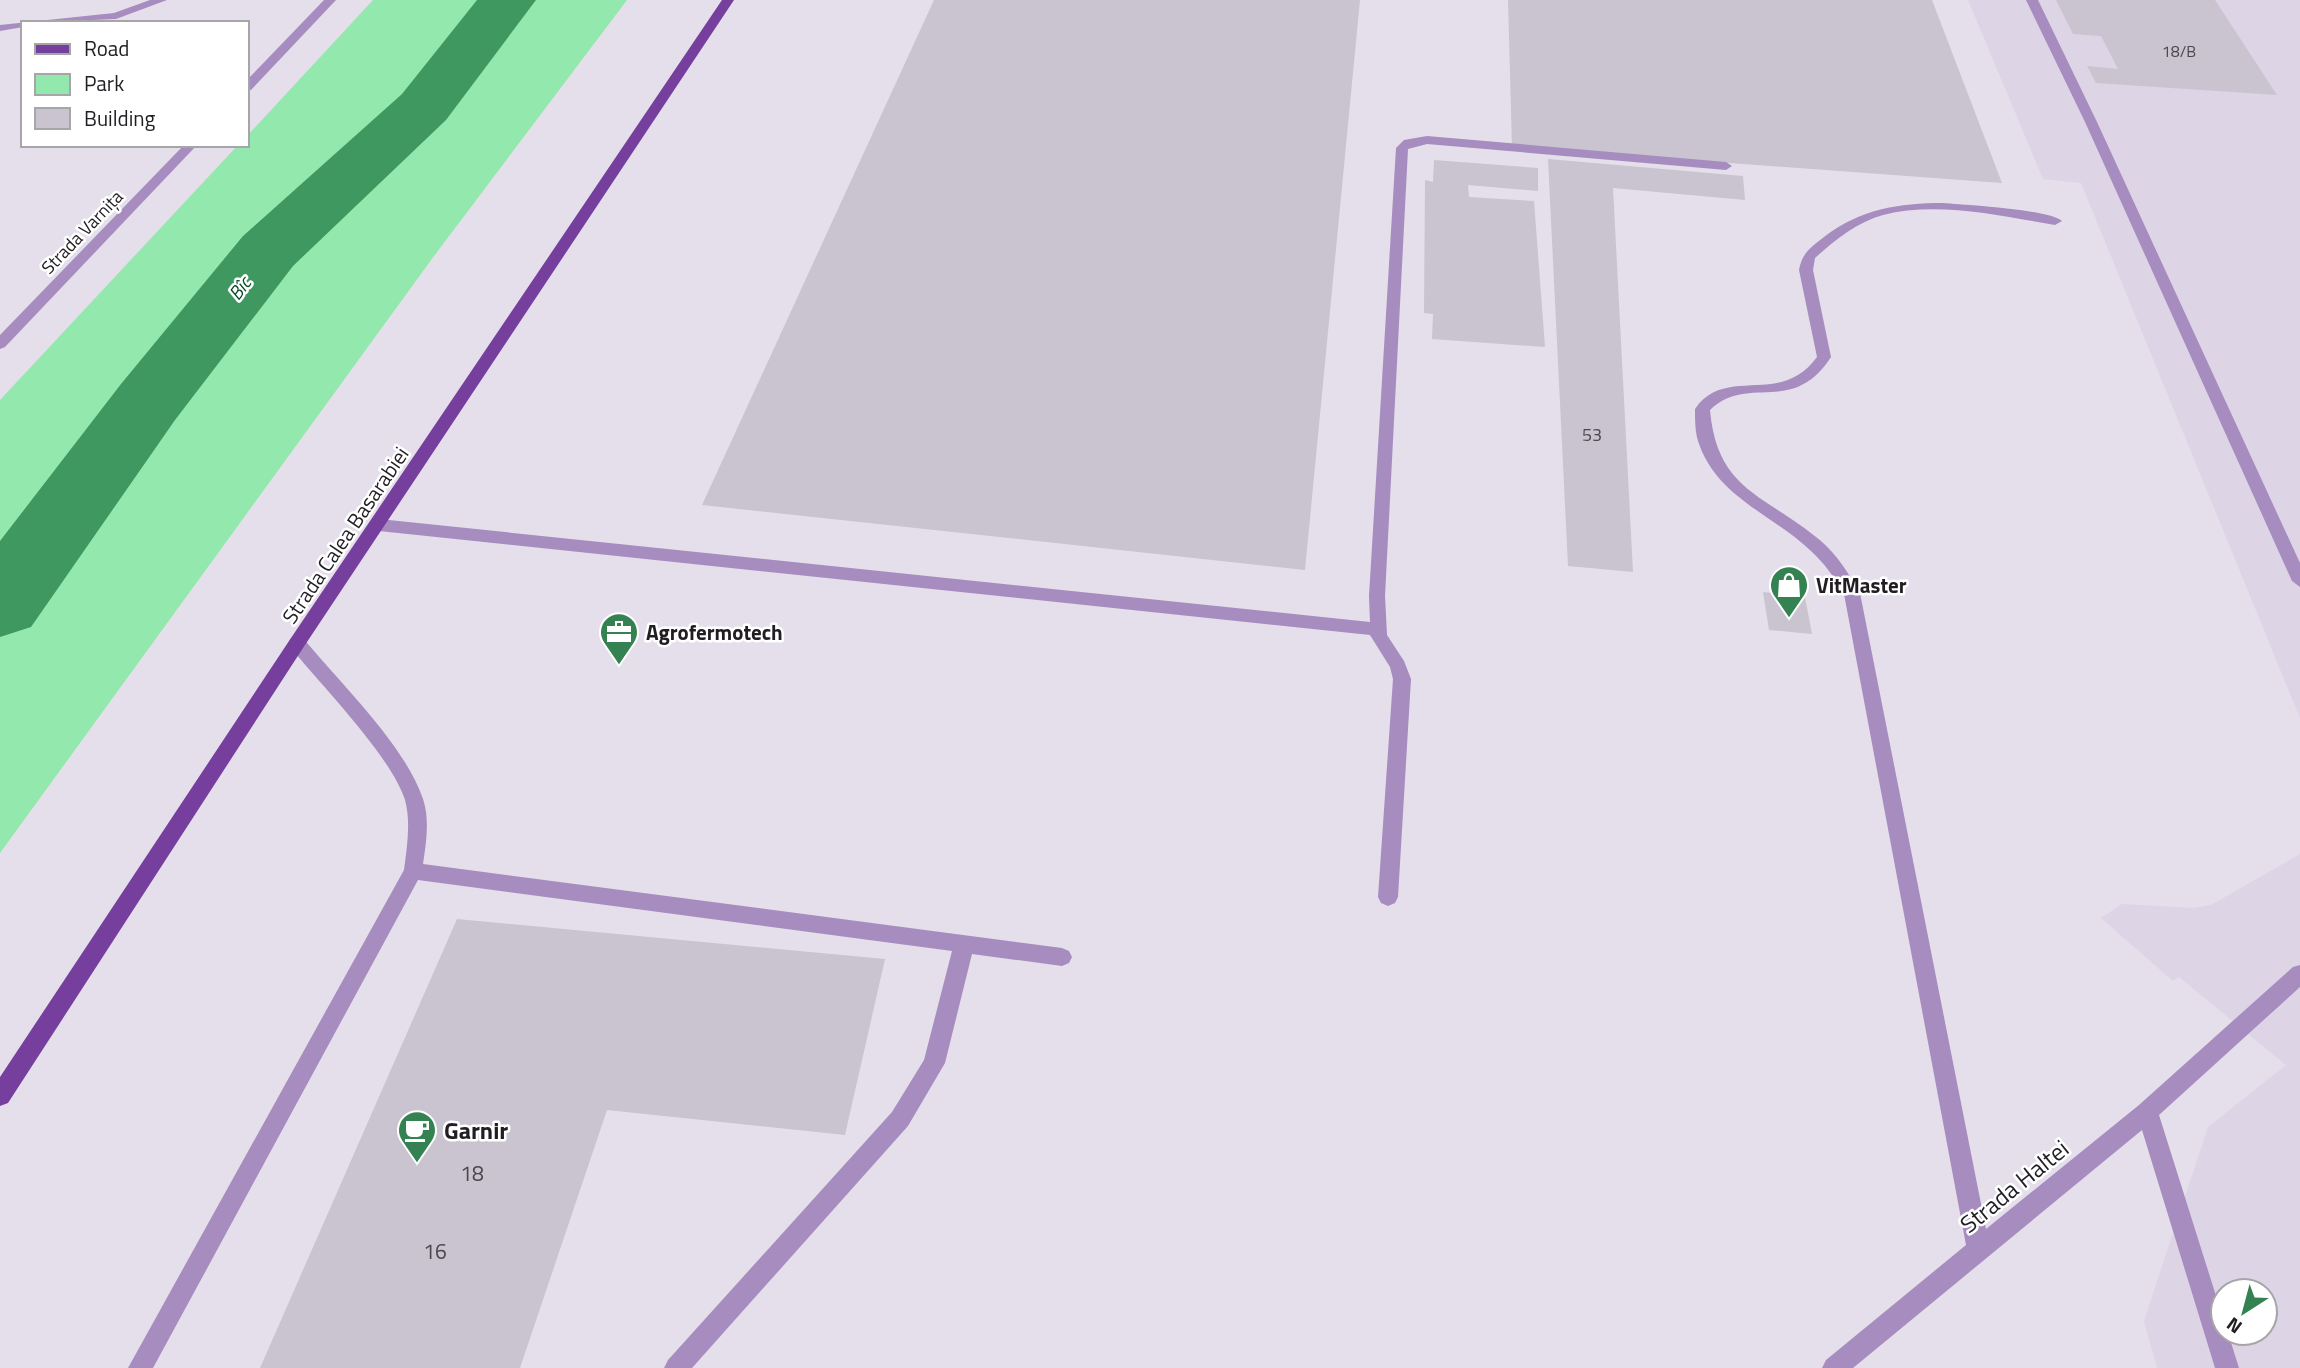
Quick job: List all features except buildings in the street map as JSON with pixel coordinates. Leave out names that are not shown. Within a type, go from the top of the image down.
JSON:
[{"type":"main road","name":"Strada Calea Basarabiei","points":[[0,1096],[297,643],[379,525],[728,0]]},
{"type":"street","points":[[51,21],[116,16],[161,0]]},
{"type":"street","points":[[248,86],[330,0]]},
{"type":"street","points":[[2032,0],[2300,581]]},
{"type":"street","points":[[0,28],[21,24]]},
{"type":"street","points":[[1388,897],[1402,679],[1398,666],[1379,636],[1377,596],[1402,148],[1408,143],[1427,140],[1726,166]]},
{"type":"street","name":"Strada Varnița","points":[[0,344],[189,147]]},
{"type":"street","points":[[1978,1248],[1852,593],[1826,558],[1729,482],[1708,453],[1701,430],[1702,409],[1718,395],[1791,387],[1814,374],[1824,357],[1806,270],[1808,257],[1846,227],[1897,208],[2006,213],[2055,221]]},
{"type":"street","points":[[379,525],[1378,629]]},
{"type":"street","points":[[141,1368],[413,871],[418,822],[413,797],[378,744],[297,643]]},
{"type":"street","points":[[413,871],[1062,957]]},
{"type":"street","points":[[676,1368],[900,1119],[934,1063],[964,944]]},
{"type":"street","name":"Strada Haltei","points":[[1835,1368],[2147,1112],[2300,974]]},
{"type":"street","points":[[2147,1112],[2227,1368]]},
{"type":"shaded area","points":[[1968,0],[2300,0],[2300,718],[2081,183],[2043,179]]},
{"type":"shaded area","points":[[2300,854],[2300,1368],[2157,1368],[2144,1321],[2208,1127],[2286,1065],[2179,977],[2173,981],[2101,918],[2122,904],[2193,908],[2211,905]]},
{"type":"green space","points":[[373,0],[627,0],[434,256],[0,853],[0,400],[236,147],[248,147],[248,135]]},
{"type":"waterway","name":"Bîc","points":[[0,604],[148,402],[268,251],[424,107],[507,0]]},
{"type":"place","name":"VitMaster","points":[[1789,619]]},
{"type":"place","name":"Agrofermotech","points":[[619,666]]},
{"type":"place","name":"Garnir","points":[[417,1164]]}]
